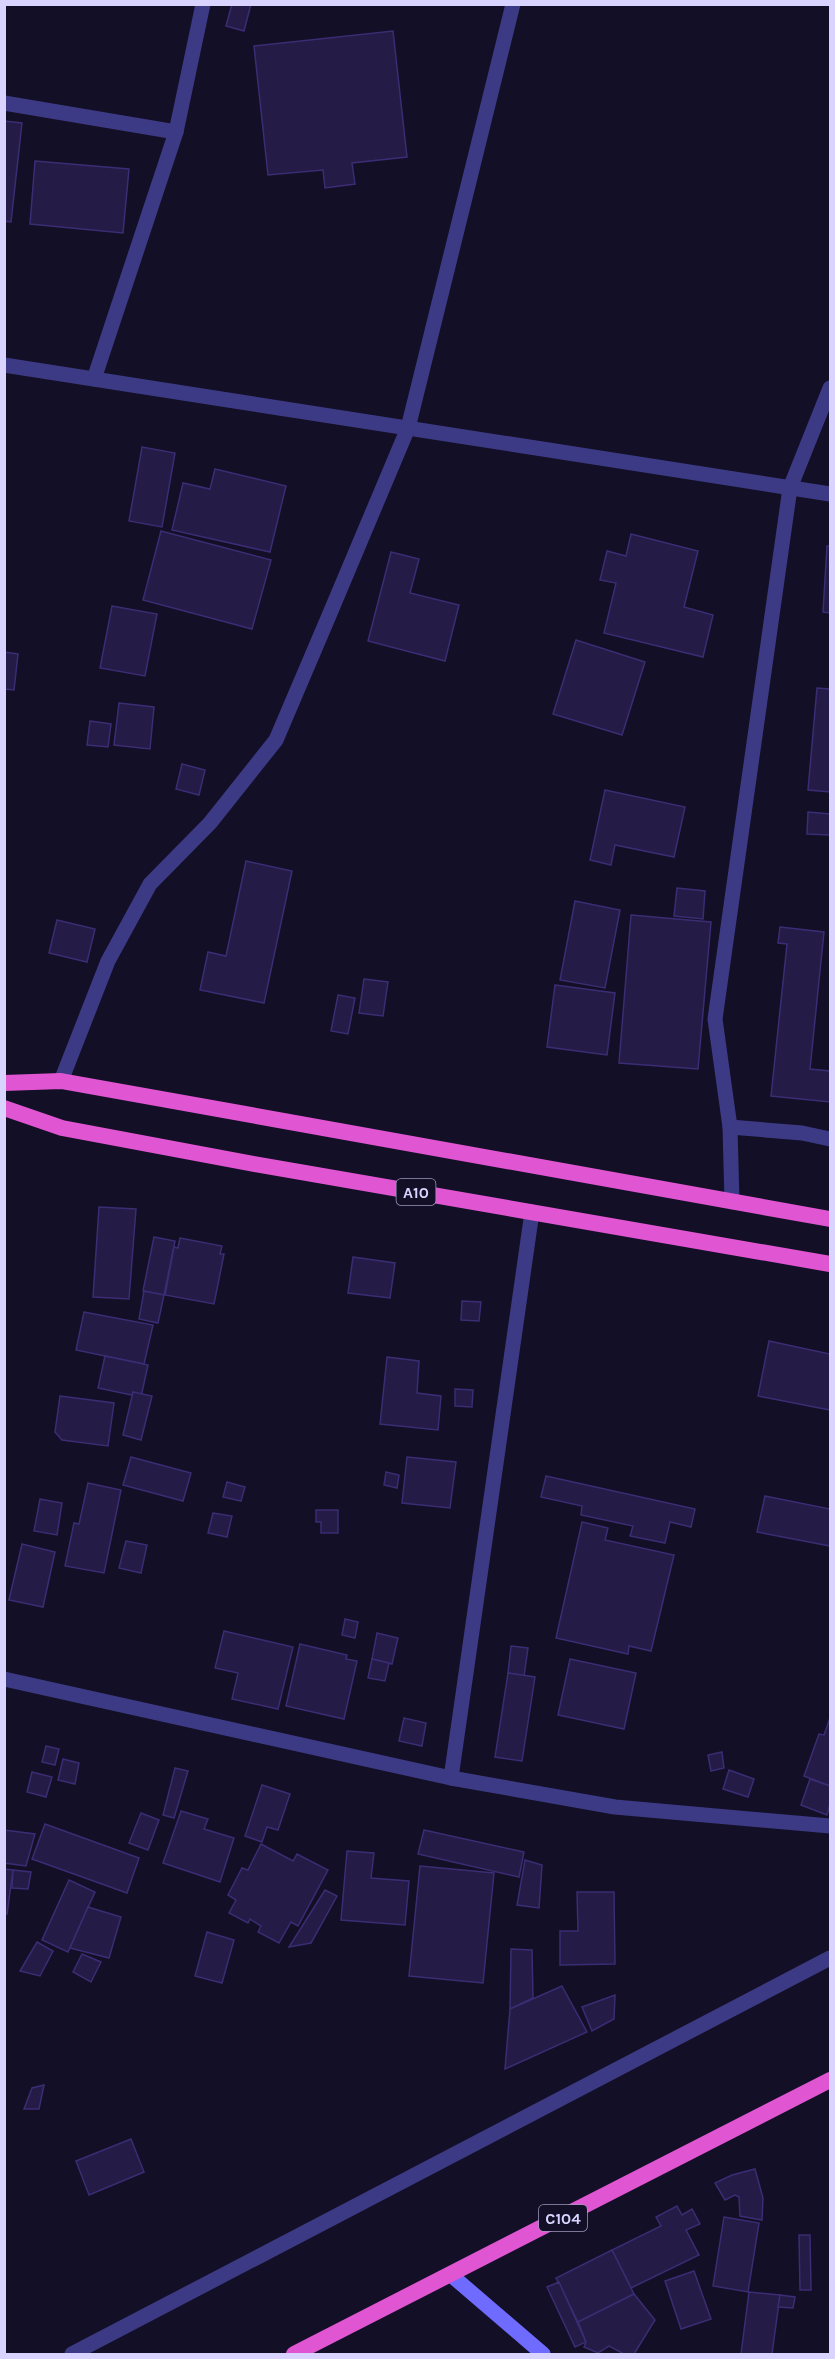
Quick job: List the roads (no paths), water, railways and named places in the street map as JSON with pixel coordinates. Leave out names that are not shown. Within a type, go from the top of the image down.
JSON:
[{"type":"highway","points":[[4,1083],[61,1081],[831,1219]]},
{"type":"highway","name":"A10","points":[[4,1108],[62,1128],[831,1264]]},
{"type":"highway","name":"C104","points":[[294,2355],[831,2080]]},
{"type":"main road","points":[[451,2275],[543,2355]]},
{"type":"street","points":[[94,379],[176,132],[203,4]]},
{"type":"street","points":[[61,1081],[108,961],[150,884],[210,823],[276,740],[408,428],[513,4]]},
{"type":"street","points":[[4,103],[176,132]]},
{"type":"street","points":[[4,365],[831,494]]},
{"type":"street","points":[[732,1202],[730,1127],[715,1019],[790,488],[831,388]]},
{"type":"street","points":[[730,1127],[802,1133],[831,1139]]},
{"type":"street","points":[[451,1778],[532,1212]]},
{"type":"street","points":[[4,1679],[451,1778],[615,1808],[831,1826]]},
{"type":"street","points":[[72,2355],[831,1958]]}]
